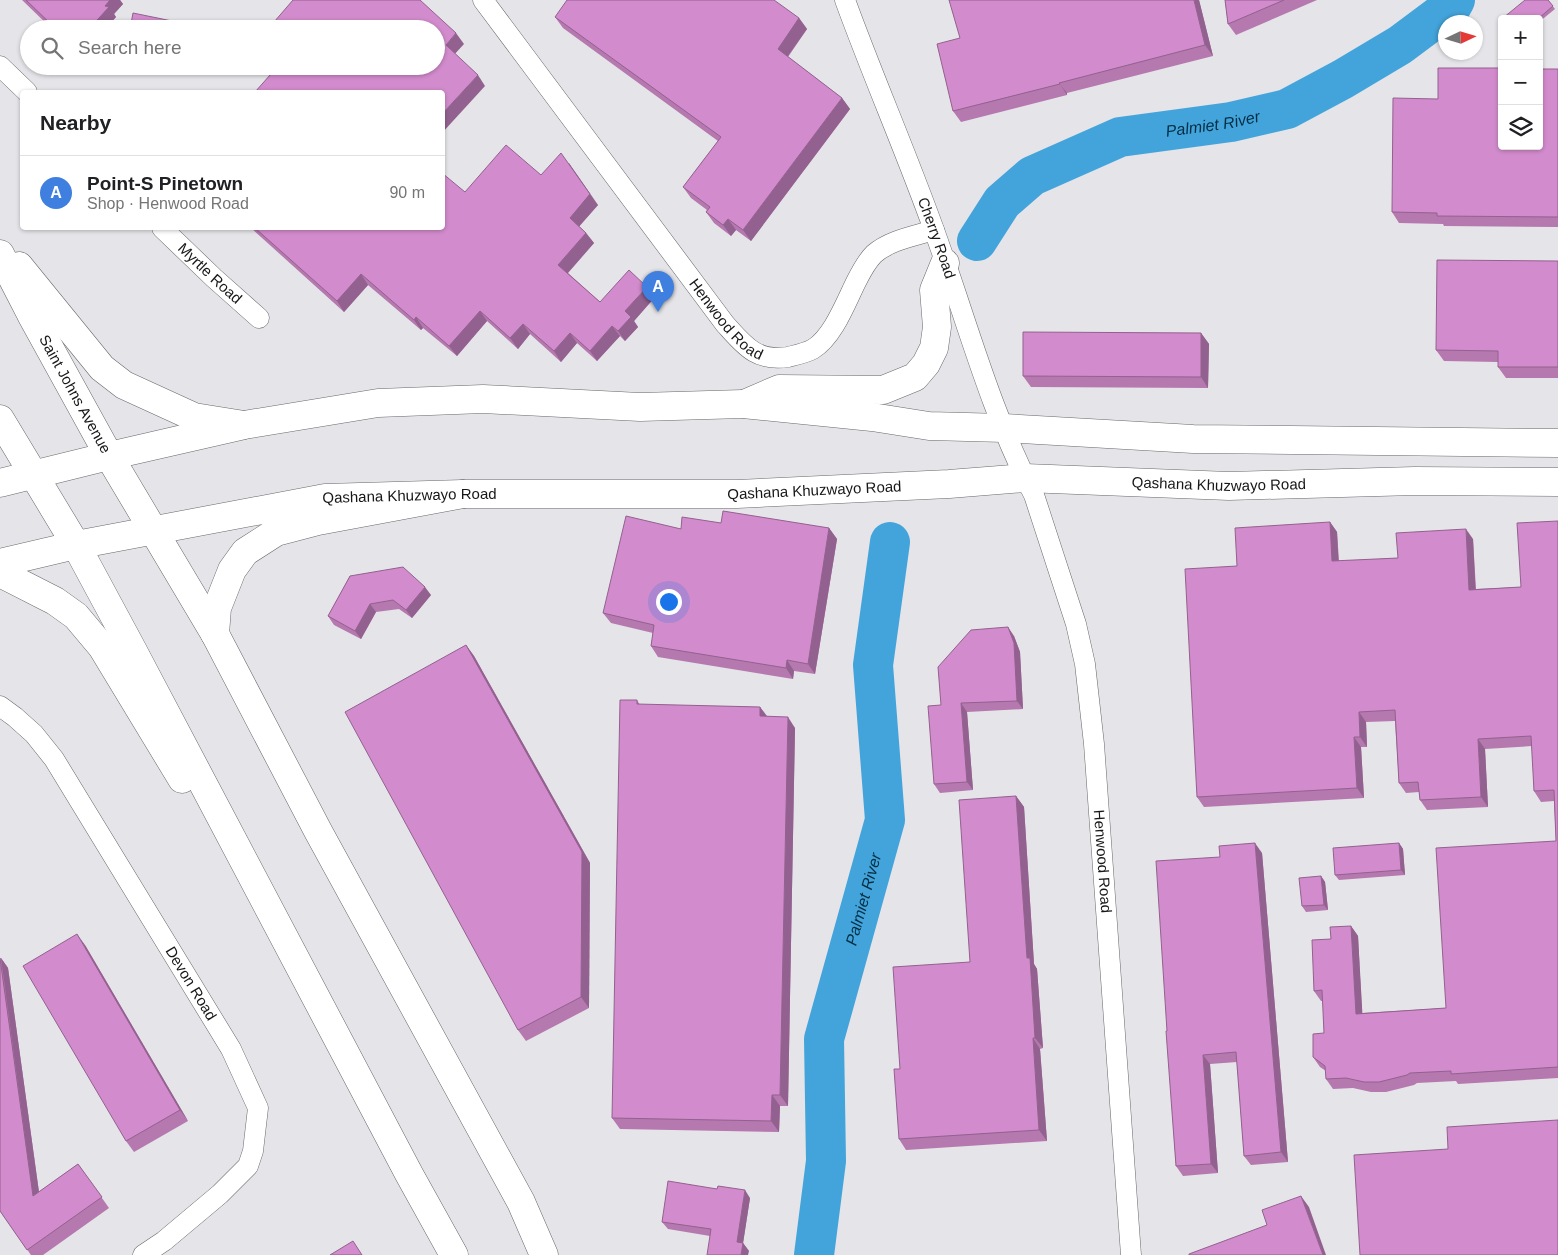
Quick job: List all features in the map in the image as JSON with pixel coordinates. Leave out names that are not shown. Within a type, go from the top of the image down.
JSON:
[{"type":"main road","points":[[0,244],[102,368],[124,385],[194,417],[244,425]]},
{"type":"main road","name":"Saint Johns Avenue","points":[[0,254],[109,456],[215,634],[318,831],[521,1202],[544,1255]]},
{"type":"main road","points":[[743,404],[779,389],[883,390],[915,377],[926,364],[934,348],[937,328],[934,290],[945,263]]},
{"type":"main road","points":[[0,483],[244,425],[378,403],[483,398],[640,407],[743,404],[872,417],[929,426],[1004,428],[1192,439],[1558,443]]},
{"type":"main road","points":[[0,419],[76,546],[132,649],[408,1174],[454,1255]]},
{"type":"main road","name":"Qashana Khuzwayo Road","points":[[0,563],[76,546],[325,498],[462,494],[738,494],[949,484],[1025,478],[1229,486],[1415,481],[1558,482]]},
{"type":"main road","points":[[215,634],[217,608],[232,570],[245,552],[276,532],[318,521],[462,494]]},
{"type":"main road","points":[[0,574],[4,574],[55,601],[76,616],[102,647],[162,748],[227,849],[252,878]]},
{"type":"street","name":"Henwood Road","points":[[483,0],[725,324],[745,347],[757,354],[784,357],[798,355],[814,349],[827,337],[864,266],[875,253],[891,244],[934,230]]},
{"type":"street","name":"Cherry Road","points":[[845,0],[934,230],[1004,428],[1025,478]]},
{"type":"street","points":[[0,66],[25,90]]},
{"type":"street","name":"Myrtle Road","points":[[164,230],[259,318]]},
{"type":"street","name":"Henwood Road","points":[[1025,478],[1034,495],[1044,522],[1076,624],[1085,664],[1094,744],[1131,1255]]},
{"type":"street","name":"Devon Road","points":[[0,706],[34,734],[54,759],[231,1049],[258,1108],[253,1151],[248,1166],[220,1194],[164,1241],[143,1255]]},
{"type":"building","points":[[26,0],[110,0],[105,6],[109,7],[97,20],[47,20]]},
{"type":"building","points":[[293,0],[420,0],[442,20],[276,20]]},
{"type":"building","points":[[567,0],[774,0],[799,18],[778,49],[842,98],[743,230],[728,219],[723,225],[706,212],[710,207],[683,187],[721,137],[555,17]]},
{"type":"building","points":[[949,0],[1194,0],[1205,45],[953,111],[937,44],[960,38]]},
{"type":"building","points":[[1225,0],[1284,0],[1228,24]]},
{"type":"building","points":[[1525,0],[1548,0],[1553,6],[1543,15],[1507,15]]},
{"type":"building","points":[[133,13],[167,20],[132,20]]},
{"type":"building","points":[[445,23],[456,33],[446,45],[478,75],[445,111],[445,90],[257,90],[270,75],[445,75]]},
{"type":"building","points":[[1438,68],[1498,68],[1498,150],[1543,150],[1543,69],[1558,69],[1558,217],[1437,216],[1437,213],[1392,212],[1393,98],[1438,99]]},
{"type":"building","points":[[506,145],[541,175],[561,153],[590,194],[570,218],[586,233],[558,265],[600,302],[629,270],[647,287],[625,311],[631,317],[618,331],[612,326],[590,351],[570,333],[554,351],[523,324],[510,338],[480,311],[449,346],[416,317],[414,320],[361,274],[337,301],[257,230],[445,230],[445,175],[465,192]]},
{"type":"building","points":[[1437,260],[1558,261],[1558,367],[1498,367],[1498,351],[1436,350]]},
{"type":"building","points":[[1023,332],[1201,333],[1201,377],[1023,376]]},
{"type":"building","points":[[723,511],[829,528],[808,664],[787,660],[786,668],[651,646],[654,625],[603,613],[626,516],[681,529],[682,517],[721,523]]},
{"type":"building","points":[[1558,521],[1558,1067],[1451,1074],[1451,1071],[1410,1073],[1379,1082],[1364,1082],[1346,1078],[1326,1079],[1325,1066],[1313,1057],[1313,1034],[1324,1033],[1322,990],[1314,991],[1312,940],[1331,939],[1330,927],[1351,926],[1356,1014],[1446,1008],[1436,848],[1556,841],[1554,790],[1534,791],[1531,736],[1478,739],[1481,797],[1420,800],[1418,782],[1399,783],[1395,710],[1359,712],[1360,737],[1354,737],[1357,788],[1197,797],[1185,569],[1237,566],[1235,528],[1330,522],[1332,561],[1398,558],[1396,533],[1466,529],[1469,590],[1521,587],[1517,523]]},
{"type":"building","points":[[403,567],[425,587],[406,610],[393,600],[370,604],[355,631],[328,616],[350,576]]},
{"type":"building","points":[[1008,627],[1014,643],[1017,701],[961,703],[967,782],[934,784],[928,706],[941,705],[938,667],[971,630]]},
{"type":"building","points":[[466,645],[582,852],[581,997],[518,1030],[345,712]]},
{"type":"building","points":[[620,700],[637,700],[637,704],[760,707],[760,716],[788,717],[780,1095],[772,1095],[771,1121],[612,1118]]},
{"type":"building","points":[[1016,796],[1027,958],[1030,958],[1039,1130],[899,1139],[894,1069],[900,1069],[893,967],[970,962],[959,800]]},
{"type":"building","points":[[1255,843],[1281,1152],[1244,1156],[1236,1052],[1203,1055],[1211,1164],[1176,1166],[1156,861],[1220,857],[1219,846]]},
{"type":"building","points":[[1399,843],[1401,870],[1335,875],[1333,848]]},
{"type":"building","points":[[1321,876],[1324,905],[1302,906],[1299,878]]},
{"type":"building","points":[[77,934],[180,1110],[126,1141],[23,966]]},
{"type":"building","points":[[0,958],[33,1196],[78,1164],[102,1197],[27,1250],[0,1211]]},
{"type":"building","points":[[1558,1120],[1558,1255],[1360,1255],[1354,1155],[1448,1149],[1447,1127]]},
{"type":"building","points":[[668,1181],[717,1189],[718,1186],[745,1190],[737,1242],[743,1243],[741,1255],[707,1255],[711,1229],[662,1222]]},
{"type":"building","points":[[1301,1196],[1323,1255],[1189,1255],[1267,1225],[1262,1210]]},
{"type":"building","points":[[353,1241],[362,1255],[330,1255]]},
{"type":"waterway","name":"Palmiet River","points":[[977,241],[1002,202],[1032,176],[1120,137],[1231,122],[1287,109],[1400,45],[1451,7],[1455,0]]},
{"type":"waterway","name":"Palmiet River","points":[[814,1255],[826,1161],[824,1039],[885,820],[873,665],[890,542]]},
{"type":"place","name":"Point-S Pinetown","points":[[658,312]]}]
